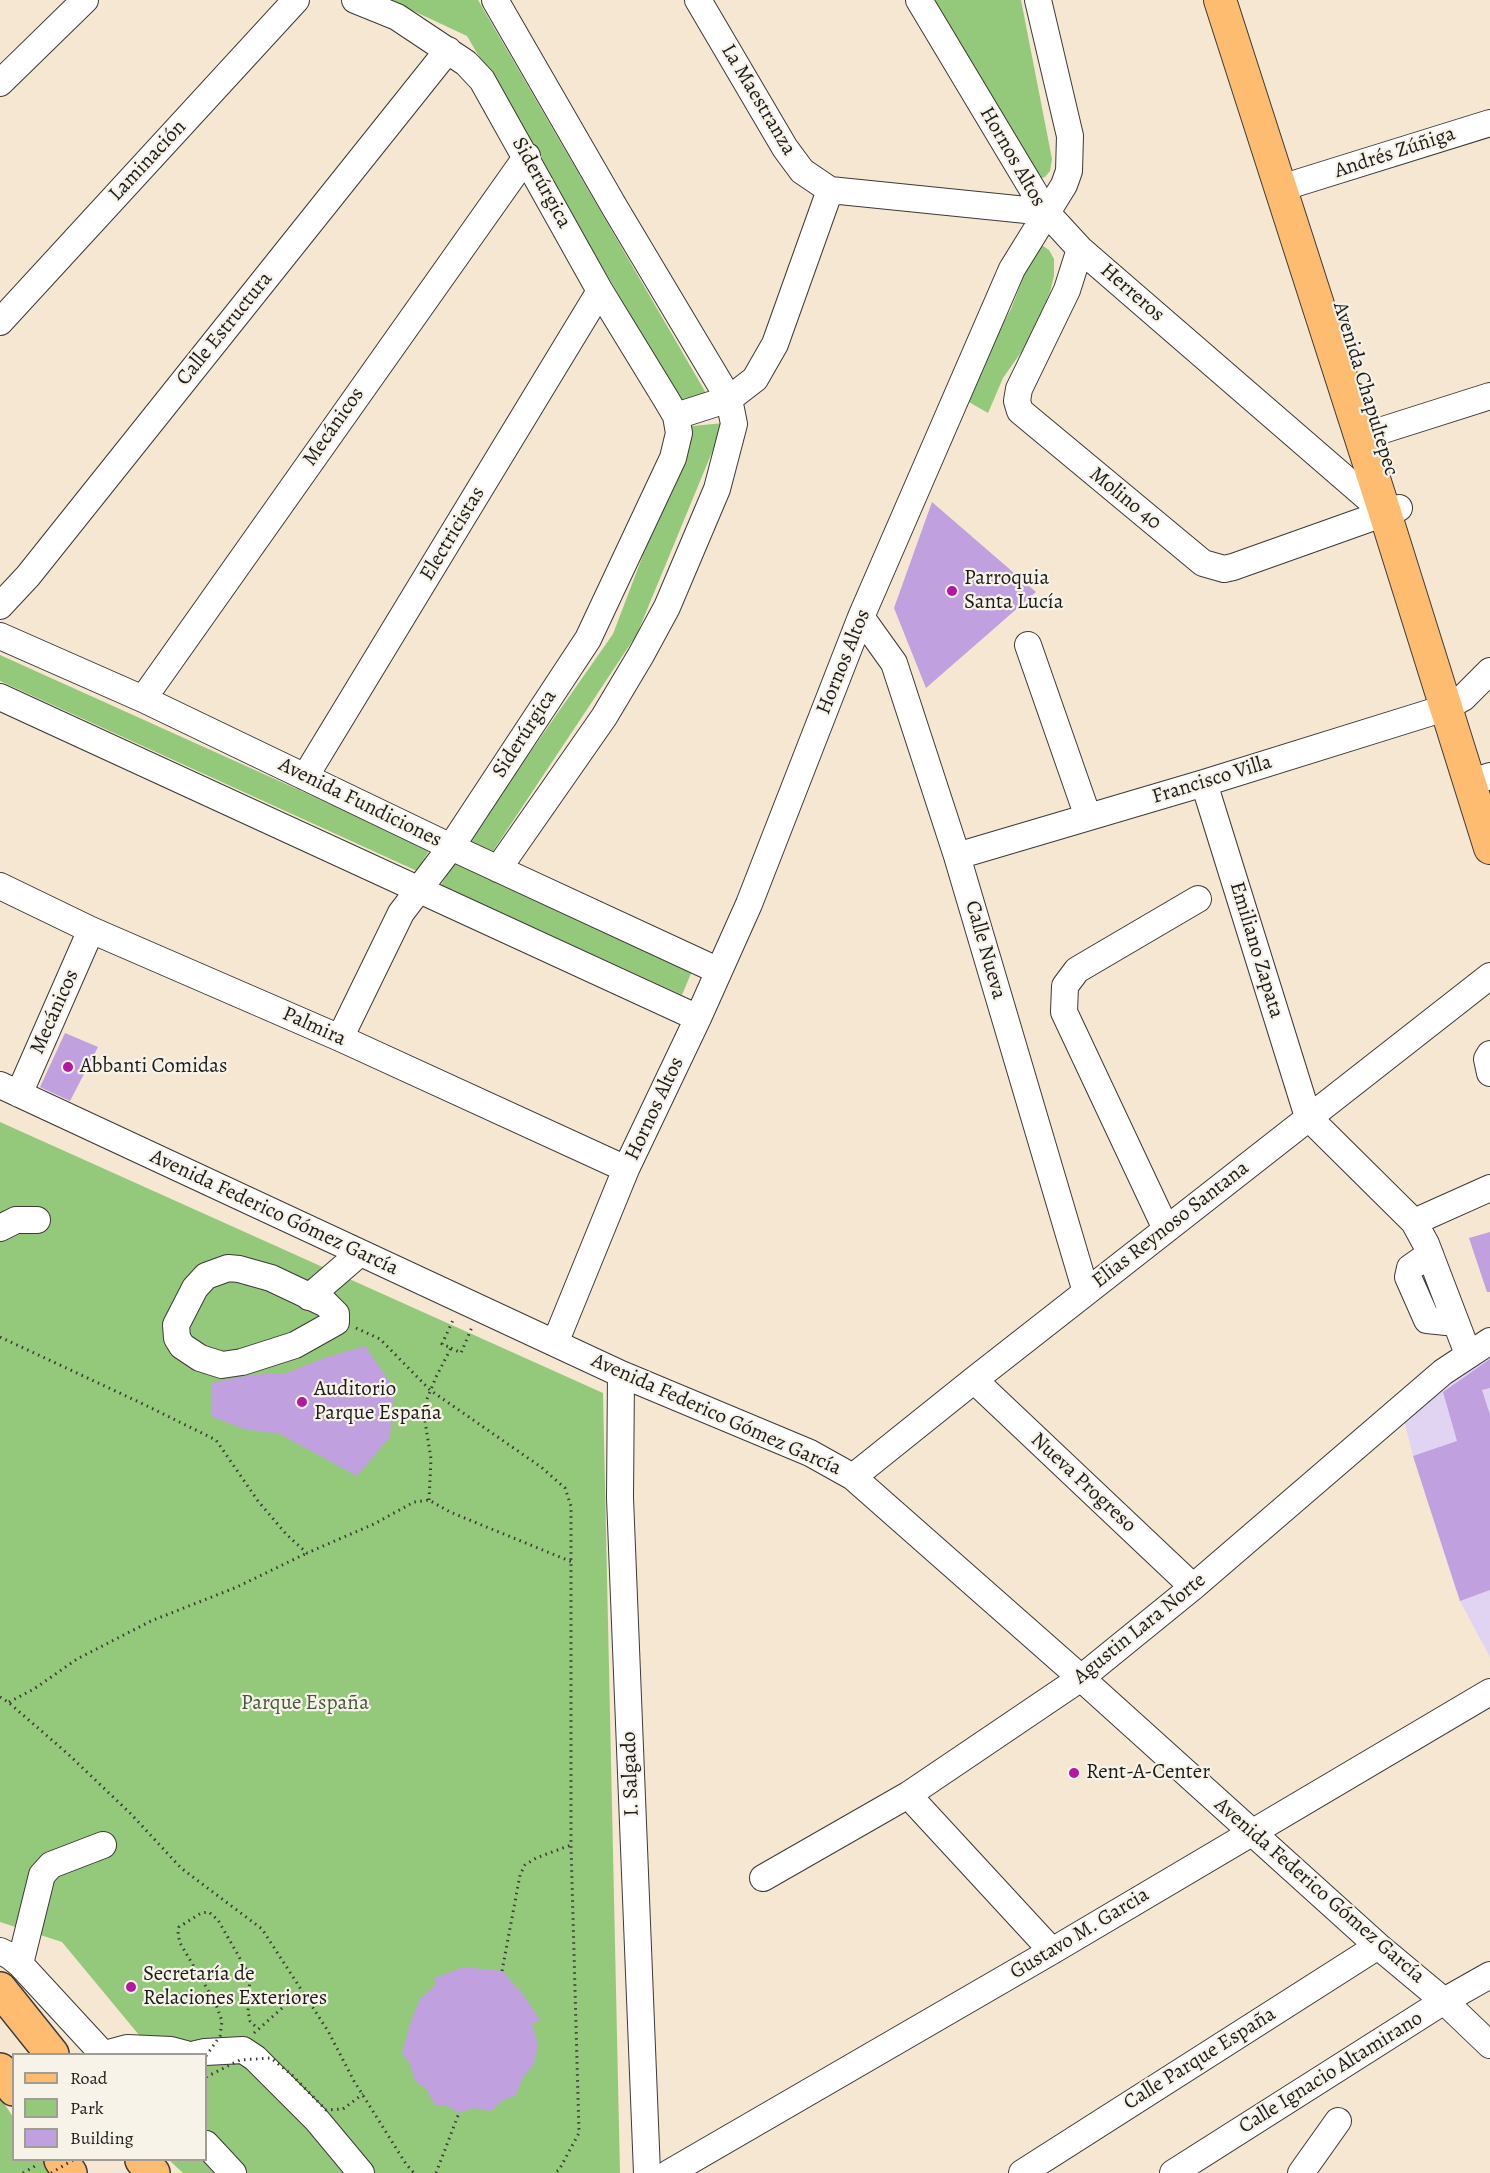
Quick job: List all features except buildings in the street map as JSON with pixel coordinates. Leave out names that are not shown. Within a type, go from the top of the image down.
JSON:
[{"type":"highway","points":[[0,1989],[50,2053]]},
{"type":"highway","points":[[0,2070],[12,2086]]},
{"type":"highway","points":[[143,2161],[153,2173]]},
{"type":"highway","points":[[50,2162],[70,2173]]},
{"type":"main road","points":[[1220,0],[1290,186]]},
{"type":"main road","name":"Avenida Chapultepec","points":[[1241,0],[1290,186],[1454,703],[1485,778],[1484,811],[1490,848]]},
{"type":"street","points":[[0,82],[85,0]]},
{"type":"street","name":"Laminación","points":[[0,322],[296,0]]},
{"type":"street","name":"Siderúrgica","points":[[340,1038],[401,913],[451,847],[588,639],[673,458],[679,433],[676,416],[600,291],[482,80],[466,63],[397,17],[355,0]]},
{"type":"street","points":[[495,0],[729,399],[734,424],[717,489],[667,607],[604,717],[498,869]]},
{"type":"street","name":"La Maestranza","points":[[698,0],[785,147],[802,171],[830,190]]},
{"type":"street","name":"Hornos Altos","points":[[555,1343],[626,1169],[749,904],[861,617],[1012,269],[1046,212],[919,0]]},
{"type":"street","points":[[676,416],[729,399],[755,379],[775,344],[830,190],[1046,212],[1064,185],[1069,171],[1070,136],[1038,0]]},
{"type":"street","name":"Calle Estructura","points":[[0,606],[28,576],[448,50]]},
{"type":"street","name":"Andrés Zúñiga","points":[[1290,186],[1490,123]]},
{"type":"street","name":"Mecánicos","points":[[143,699],[526,156]]},
{"type":"street","name":"Herreros","points":[[1046,212],[1080,249],[1394,510]]},
{"type":"street","name":"Molino 40","points":[[1080,249],[1067,290],[1019,389],[1017,401],[1020,411],[1027,418],[1203,563],[1214,568],[1233,567],[1394,510]]},
{"type":"street","name":"Electricistas","points":[[305,777],[600,291]]},
{"type":"street","points":[[1369,435],[1490,396]]},
{"type":"street","name":"Calle Nueva","points":[[861,617],[894,663],[957,856],[1086,1292]]},
{"type":"street","name":"Avenida Fundiciones","points":[[0,636],[143,699],[451,847],[719,971]]},
{"type":"street","points":[[1028,645],[1088,817]]},
{"type":"street","points":[[1454,703],[1490,671]]},
{"type":"street","points":[[0,697],[698,1018]]},
{"type":"street","name":"Francisco Villa","points":[[957,856],[1204,783],[1454,703]]},
{"type":"street","name":"Emiliano Zapata","points":[[1204,783],[1308,1117]]},
{"type":"street","name":"Palmira","points":[[0,886],[91,930],[340,1038],[626,1169]]},
{"type":"street","points":[[1166,1229],[1064,1012],[1065,986],[1077,970],[1198,899]]},
{"type":"street","name":"Mecánicos","points":[[9,1090],[91,930]]},
{"type":"street","name":"Elias Reynoso Santana","points":[[853,1477],[1490,976]]},
{"type":"street","points":[[1490,1054],[1487,1059],[1490,1073]]},
{"type":"street","name":"Avenida Federico Gómez García","points":[[9,1090],[621,1374],[810,1453],[853,1477],[1081,1678],[1378,1946],[1444,2001],[1490,2045]]},
{"type":"street","points":[[1308,1117],[1414,1222],[1430,1254],[1468,1354]]},
{"type":"street","points":[[1414,1222],[1490,1188]]},
{"type":"street","points":[[0,1228],[16,1220],[37,1220]]},
{"type":"street","points":[[324,1307],[368,1257]]},
{"type":"street","points":[[228,1268],[271,1278],[324,1307],[332,1326],[295,1345],[242,1362],[222,1365],[200,1358],[182,1346],[176,1332],[176,1325],[182,1311],[195,1288],[206,1276],[228,1268]]},
{"type":"street","name":"Agustin Lara Norte","points":[[763,1878],[908,1795],[1081,1678],[1193,1587],[1443,1372],[1490,1341]]},
{"type":"street","name":"I. Salgado","points":[[621,1374],[620,1498],[647,2173]]},
{"type":"street","name":"Nueva Progreso","points":[[974,1380],[1193,1587]]},
{"type":"street","name":"Gustavo M. Garcia","points":[[680,2170],[1490,1692]]},
{"type":"street","points":[[908,1795],[1052,1951]]},
{"type":"street","points":[[102,2053],[10,1958],[42,1875],[51,1864],[104,1845]]},
{"type":"street","name":"Calle Parque España","points":[[1022,2173],[1378,1946]]},
{"type":"street","name":"Calle Ignacio Altamirano","points":[[1173,2173],[1444,2001],[1490,1975]]},
{"type":"street","points":[[111,2053],[127,2048],[171,2050],[180,2053]]},
{"type":"street","points":[[202,2053],[243,2050],[262,2064],[316,2119],[362,2173]]},
{"type":"street","points":[[1301,2173],[1338,2121]]},
{"type":"street","points":[[207,2145],[233,2173]]},
{"type":"path","points":[[471,1304],[461,1353],[442,1344],[471,1304]]},
{"type":"path","points":[[324,1307],[380,1339],[430,1390],[541,1467],[565,1488],[570,1506],[572,1562],[571,1845],[579,2133],[559,2170],[554,2173]]},
{"type":"path","points":[[0,1337],[141,1402],[216,1440],[258,1501],[286,1534],[307,1553]]},
{"type":"path","points":[[429,1500],[431,1459],[424,1415],[430,1390],[451,1348]]},
{"type":"path","points":[[8,1702],[34,1689],[77,1659],[151,1621],[237,1587],[374,1524],[414,1502],[429,1500],[450,1512],[572,1562]]},
{"type":"path","points":[[0,1697],[68,1754],[115,1798],[181,1868],[262,1929],[328,2031],[363,2094],[406,2164],[414,2173]]},
{"type":"path","points":[[502,1971],[520,1875],[525,1864],[536,1857],[571,1845]]},
{"type":"path","points":[[207,2055],[220,2036],[222,2020],[215,2002],[180,1942],[178,1934],[179,1927],[201,1912],[209,1912],[218,1920],[250,1976],[248,2011],[250,2021],[258,2029]]},
{"type":"path","points":[[243,2050],[258,2029],[281,2008],[304,1993]]},
{"type":"path","points":[[207,2077],[240,2060],[271,2058],[292,2075],[326,2110],[343,2109],[363,2094]]},
{"type":"path","points":[[436,2173],[459,2113]]},
{"type":"path","points":[[51,2173],[71,2161]]},
{"type":"path","points":[[23,2173],[50,2162]]},
{"type":"shaded area","points":[[1490,1350],[1490,1657],[1460,1601],[1413,1456],[1403,1416]]},
{"type":"green space","points":[[390,0],[478,0],[706,393],[681,401],[467,36]]},
{"type":"green space","points":[[929,0],[1021,0],[1052,159],[1050,171],[1045,177],[1038,179]]},
{"type":"green space","points":[[1036,245],[1049,250],[1054,259],[1054,276],[1050,292],[1029,341],[1003,378],[988,413],[962,398],[1011,309]]},
{"type":"green space","points":[[724,423],[637,634],[493,851],[468,841],[613,634],[692,426]]},
{"type":"green space","points":[[0,655],[430,849],[417,871],[0,681]]},
{"type":"green space","points":[[457,859],[692,971],[682,995],[441,885]]},
{"type":"green space","name":"Parque España","points":[[0,1122],[603,1393],[620,2173],[183,2173],[170,2161],[207,2161],[207,2053],[144,2041],[62,1942],[0,1922]]},
{"type":"green space","points":[[0,2097],[12,2115],[12,2161],[43,2161],[52,2173],[0,2173]]},
{"type":"place","name":"Parroquia Santa Lucía","points":[[952,591]]},
{"type":"place","name":"Abbanti Comidas","points":[[68,1067]]},
{"type":"place","name":"Auditorio Parque España","points":[[302,1402]]},
{"type":"place","name":"Rent-A-Center","points":[[1074,1773]]},
{"type":"place","name":"Secretaría de Relaciones Exteriores","points":[[131,1987]]}]
